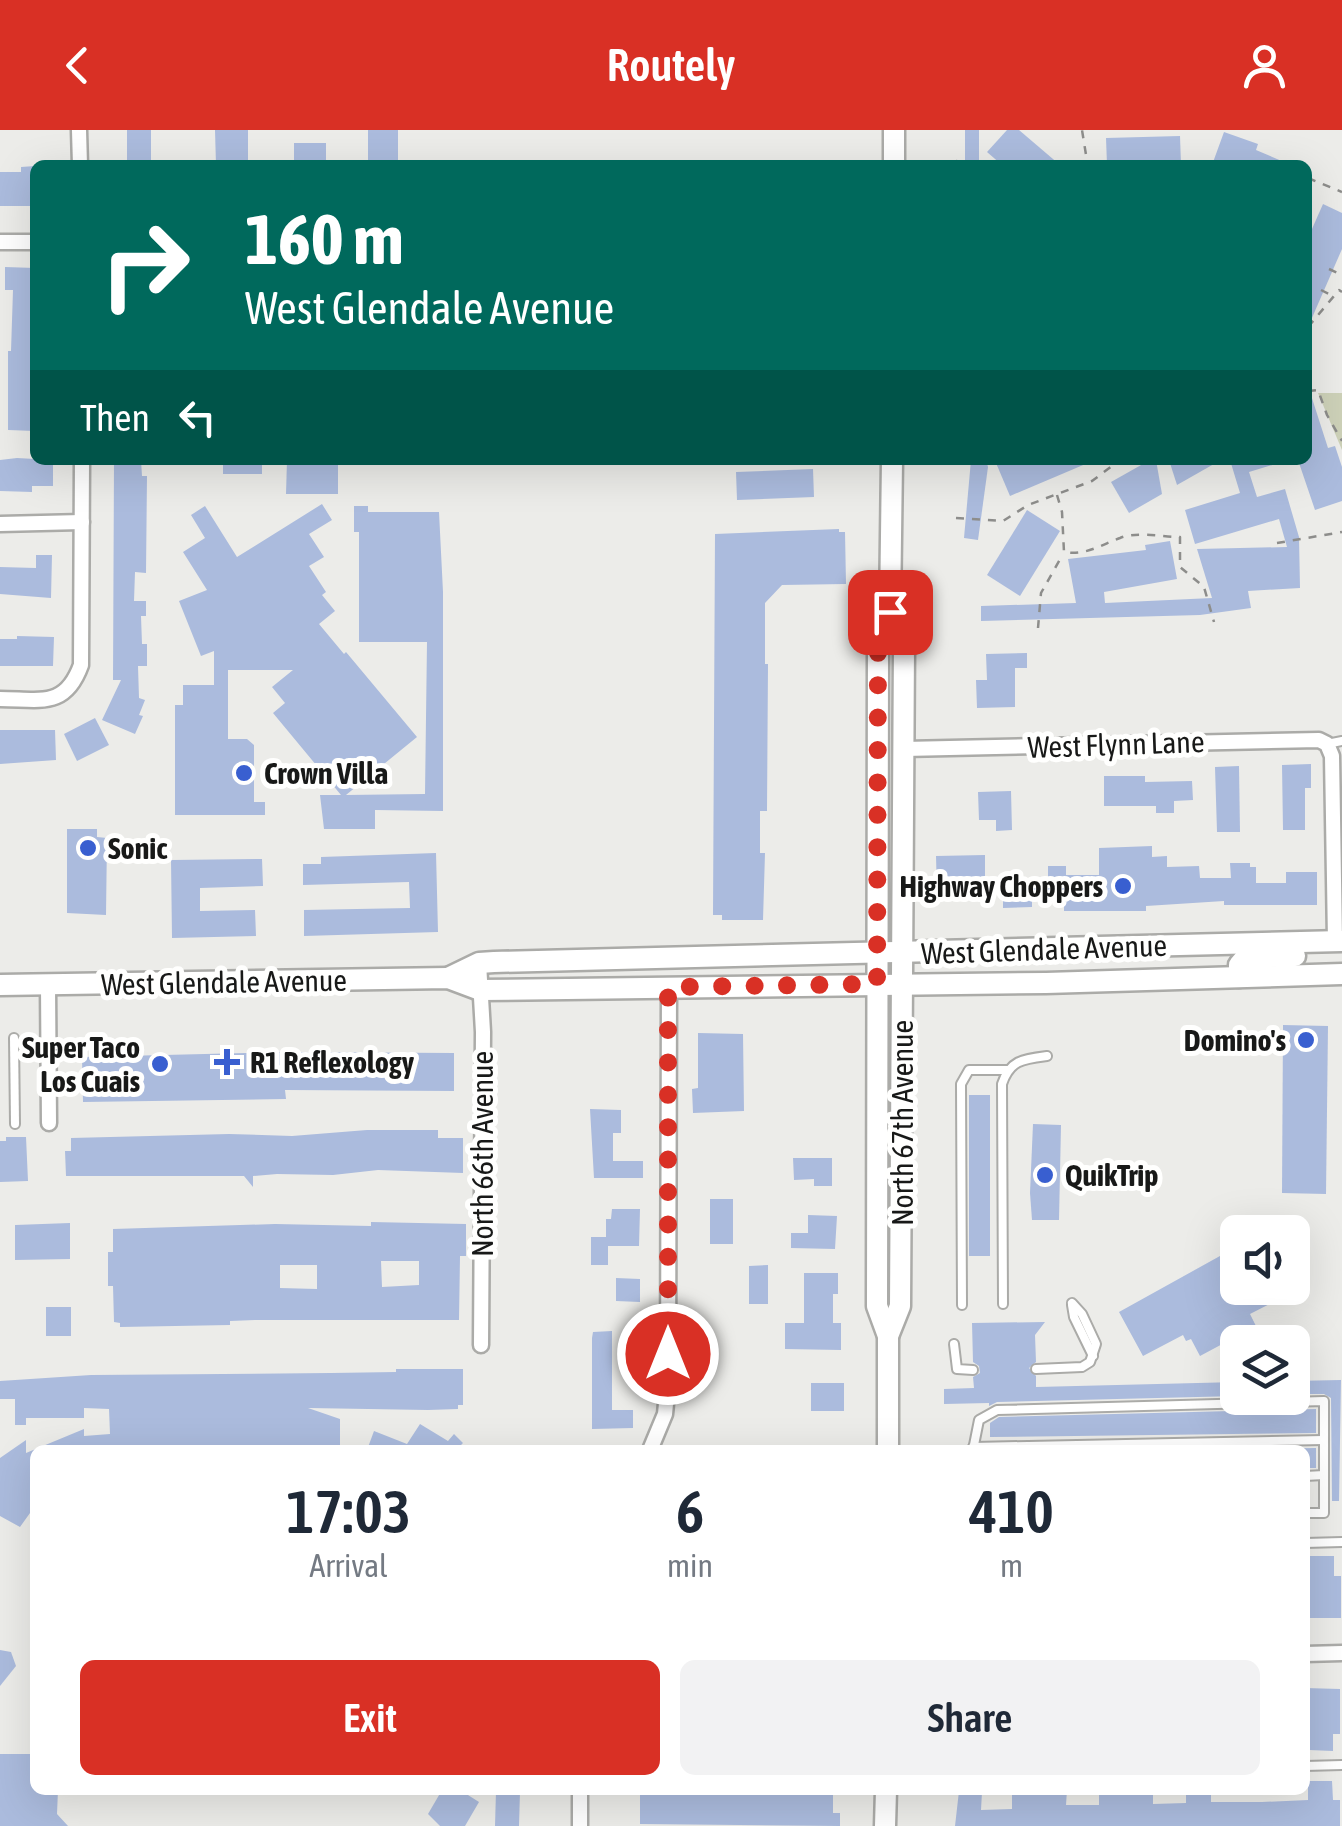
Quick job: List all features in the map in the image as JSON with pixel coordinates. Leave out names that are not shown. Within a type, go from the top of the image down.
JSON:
[{"type":"main road","points":[[894,130],[894,160]]},
{"type":"main road","name":"North 67th Avenue","points":[[888,1336],[876,1306],[878,644],[890,612],[892,465]]},
{"type":"main road","name":"North 67th Avenue","points":[[888,1445],[888,1336],[900,1306],[904,749],[904,645],[890,612]]},
{"type":"main road","points":[[1239,977],[1239,965],[1245,958],[1296,956],[1338,941]]},
{"type":"main road","name":"West Glendale Avenue","points":[[448,978],[480,963],[1338,941]]},
{"type":"main road","name":"West Glendale Avenue","points":[[0,986],[448,978],[480,990],[1342,974]]},
{"type":"main road","points":[[886,1795],[886,1826]]},
{"type":"street","points":[[79,130],[80,160]]},
{"type":"street","points":[[0,242],[30,242]]},
{"type":"street","points":[[0,700],[53,699],[73,686],[81,666],[82,465]]},
{"type":"street","points":[[0,524],[82,522]]},
{"type":"street","name":"West Flynn Lane","points":[[904,749],[1309,738],[1334,742]]},
{"type":"street","points":[[1334,742],[1338,941]]},
{"type":"street","name":"North 66th Avenue","points":[[480,963],[481,1345]]},
{"type":"street","points":[[48,984],[48,1123]]},
{"type":"street","points":[[652,1445],[665,1414],[668,1384],[668,987]]},
{"type":"street","points":[[1310,1654],[1342,1653]]},
{"type":"street","points":[[580,1795],[580,1826]]},
{"type":"lane","points":[[14,1038],[15,1124]]},
{"type":"lane","points":[[1002,1304],[1002,1084],[1006,1070],[1019,1059],[1047,1056]]},
{"type":"lane","points":[[962,1305],[960,1084],[970,1070],[1006,1070]]},
{"type":"lane","points":[[1036,1368],[1082,1366],[1092,1356],[1096,1344],[1082,1314],[1072,1303]]},
{"type":"lane","points":[[954,1344],[957,1369],[973,1370]]},
{"type":"lane","points":[[974,1445],[980,1420],[998,1410],[1324,1401],[1324,1513],[1310,1513]]},
{"type":"lane","points":[[1105,1445],[1324,1440]]},
{"type":"lane","points":[[1310,1476],[1324,1475]]},
{"type":"lane","points":[[1310,1543],[1342,1542]]},
{"type":"lane","points":[[1310,1766],[1342,1765]]},
{"type":"path","points":[[1082,130],[1087,160]]},
{"type":"path","points":[[1312,180],[1342,192]]},
{"type":"path","points":[[1329,269],[1342,275]]},
{"type":"path","points":[[1321,290],[1333,296]]},
{"type":"path","points":[[1312,321],[1339,290],[1342,292]]},
{"type":"path","points":[[1312,391],[1318,390],[1342,441]]},
{"type":"path","points":[[956,518],[1004,521],[1028,505],[1092,481],[1113,465]]},
{"type":"path","points":[[1038,628],[1041,593],[1064,552],[1057,494]]},
{"type":"path","points":[[1277,543],[1342,532]]},
{"type":"path","points":[[1064,552],[1104,547],[1123,536],[1180,538],[1180,567],[1204,587],[1214,622]]},
{"type":"green space","points":[[1318,393],[1342,393],[1342,450]]},
{"type":"building","points":[[127,130],[151,130],[151,160],[127,160]]},
{"type":"building","points":[[215,130],[248,130],[248,160],[216,160]]},
{"type":"building","points":[[368,130],[398,130],[398,160],[368,160]]},
{"type":"building","points":[[965,130],[979,130],[979,160],[965,160]]},
{"type":"building","points":[[1007,130],[1019,130],[1054,160],[996,160],[987,152]]},
{"type":"building","points":[[1224,132],[1258,144],[1256,150],[1279,160],[1214,160]]},
{"type":"building","points":[[1180,136],[1181,160],[1107,160],[1106,138]]},
{"type":"building","points":[[294,143],[326,143],[326,160],[294,160]]},
{"type":"building","points":[[30,166],[30,206],[0,206],[0,172],[21,172],[21,167]]},
{"type":"building","points":[[1323,204],[1342,213],[1342,249],[1312,318],[1312,229]]},
{"type":"building","points":[[5,267],[30,268],[30,431],[8,430],[13,290],[5,290]]},
{"type":"building","points":[[1312,398],[1328,448],[1335,446],[1342,467],[1342,501],[1315,510],[1300,465],[1312,465]]},
{"type":"building","points":[[30,459],[30,465],[53,465],[53,486],[32,486],[32,492],[0,491],[0,460]]},
{"type":"building","points":[[114,465],[141,465],[142,476],[147,476],[146,573],[135,572],[134,601],[146,601],[146,616],[141,616],[147,666],[138,666],[139,698],[145,700],[135,734],[102,720],[121,680],[113,680]]},
{"type":"building","points":[[223,465],[262,465],[262,474],[223,474]]},
{"type":"building","points":[[287,465],[338,465],[338,494],[286,494]]},
{"type":"building","points":[[971,465],[987,465],[978,540],[964,538]]},
{"type":"building","points":[[997,465],[1083,465],[1010,496]]},
{"type":"building","points":[[1141,465],[1157,465],[1162,494],[1129,513],[1111,482]]},
{"type":"building","points":[[1171,465],[1212,465],[1177,485]]},
{"type":"building","points":[[1232,465],[1272,465],[1249,472],[1257,497],[1285,489],[1299,537],[1300,588],[1248,591],[1251,608],[1200,615],[981,621],[981,606],[1076,603],[1068,559],[1146,550],[1145,545],[1170,541],[1177,579],[1104,592],[1105,603],[1212,598],[1197,549],[1287,547],[1279,519],[1195,544],[1185,510],[1240,493]]},
{"type":"building","points":[[813,469],[814,497],[737,500],[736,472]]},
{"type":"building","points":[[322,504],[332,520],[309,534],[324,557],[309,566],[326,592],[322,595],[335,611],[319,624],[417,737],[346,795],[425,794],[427,642],[359,642],[359,532],[354,532],[354,506],[368,506],[368,512],[439,512],[443,811],[375,810],[375,829],[324,829],[320,795],[341,795],[273,713],[285,703],[272,687],[293,670],[228,670],[228,739],[247,739],[254,745],[254,802],[265,802],[265,815],[175,815],[175,705],[183,705],[183,685],[214,685],[214,651],[201,656],[179,601],[207,590],[183,552],[205,538],[191,515],[205,506],[237,557]]},
{"type":"building","points":[[1027,510],[1060,531],[1020,596],[987,575]]},
{"type":"building","points":[[839,529],[845,532],[846,584],[782,585],[765,603],[767,811],[760,811],[760,853],[765,853],[763,920],[722,920],[722,915],[713,915],[715,534]]},
{"type":"building","points":[[36,555],[52,555],[51,598],[0,594],[0,567],[36,568]]},
{"type":"building","points":[[54,637],[53,666],[0,666],[0,639]]},
{"type":"building","points":[[1027,653],[1027,668],[1015,668],[1015,707],[977,708],[976,680],[987,680],[986,654]]},
{"type":"building","points":[[95,718],[109,745],[77,761],[64,734]]},
{"type":"building","points":[[0,730],[55,730],[56,760],[0,764]]},
{"type":"building","points":[[1311,764],[1311,788],[1305,788],[1305,830],[1283,830],[1282,765]]},
{"type":"building","points":[[1239,766],[1240,832],[1217,832],[1215,767]]},
{"type":"building","points":[[1104,776],[1145,776],[1145,782],[1192,781],[1193,800],[1174,801],[1174,813],[1156,813],[1156,806],[1104,806]]},
{"type":"building","points":[[1011,791],[1012,830],[996,831],[996,820],[979,820],[978,792]]},
{"type":"building","points":[[67,829],[97,829],[97,837],[107,838],[106,915],[67,913]]},
{"type":"building","points":[[1152,846],[1152,857],[1167,856],[1167,867],[1199,866],[1200,878],[1231,878],[1230,863],[1250,863],[1250,867],[1256,867],[1256,883],[1286,883],[1286,872],[1317,872],[1317,905],[1224,905],[1224,901],[1146,906],[1146,911],[1064,911],[1064,891],[1032,891],[1032,907],[1003,908],[1003,894],[937,894],[936,856],[985,855],[985,881],[1048,880],[1048,866],[1066,866],[1066,875],[1099,875],[1099,848]]},
{"type":"building","points":[[436,853],[438,932],[304,936],[304,910],[410,908],[409,882],[303,885],[303,864],[321,864],[321,857]]},
{"type":"building","points":[[262,859],[263,886],[200,888],[200,911],[255,910],[256,936],[172,938],[171,860]]},
{"type":"building","points":[[1283,1025],[1328,1026],[1326,1194],[1282,1193]]},
{"type":"building","points":[[698,1033],[743,1034],[744,1111],[693,1113],[692,1089],[698,1088]]},
{"type":"building","points":[[454,1053],[454,1091],[285,1090],[286,1099],[83,1102],[82,1057]]},
{"type":"building","name":"QuikTrip","points":[[969,1095],[990,1095],[990,1256],[969,1256]]},
{"type":"building","points":[[590,1109],[621,1110],[621,1133],[613,1133],[613,1161],[643,1161],[643,1178],[594,1178]]},
{"type":"building","name":"QuikTrip","points":[[1033,1124],[1061,1125],[1059,1220],[1032,1220]]},
{"type":"building","points":[[438,1130],[438,1138],[463,1138],[463,1173],[378,1170],[333,1175],[277,1174],[253,1176],[253,1187],[244,1176],[66,1176],[65,1151],[71,1151],[71,1138],[292,1136]]},
{"type":"building","points":[[6,1137],[26,1137],[28,1181],[0,1182],[0,1141],[6,1141]]},
{"type":"building","points":[[793,1158],[832,1158],[832,1186],[814,1186],[814,1179],[794,1180]]},
{"type":"building","points":[[710,1199],[733,1199],[733,1244],[710,1244]]},
{"type":"building","points":[[612,1209],[640,1209],[639,1246],[608,1246],[608,1265],[591,1265],[591,1237],[606,1237],[606,1219],[611,1219]]},
{"type":"building","points":[[808,1215],[837,1216],[835,1249],[791,1248],[791,1233],[808,1233]]},
{"type":"building","points":[[371,1222],[466,1224],[466,1256],[460,1256],[459,1320],[255,1320],[230,1321],[230,1325],[120,1327],[120,1323],[114,1322],[113,1286],[108,1286],[113,1229],[275,1224],[371,1226]],"holes":[[[381,1261],[419,1261],[419,1285],[382,1287]],[[280,1265],[317,1265],[317,1289],[280,1288]]]},
{"type":"building","points":[[70,1223],[70,1259],[15,1260],[15,1225]]},
{"type":"building","points":[[1220,1256],[1220,1305],[1268,1305],[1250,1314],[1256,1325],[1220,1325],[1220,1345],[1200,1356],[1191,1339],[1186,1341],[1183,1335],[1143,1356],[1119,1312]]},
{"type":"building","points":[[768,1265],[768,1304],[749,1304],[749,1266]]},
{"type":"building","points":[[804,1273],[838,1273],[833,1323],[841,1323],[841,1350],[785,1349],[785,1323],[804,1323]]},
{"type":"building","points":[[616,1278],[640,1279],[640,1302],[616,1301]]},
{"type":"building","points":[[46,1307],[71,1307],[71,1336],[46,1336]]},
{"type":"building","points":[[1045,1322],[1035,1335],[1036,1362],[1029,1368],[1036,1376],[1036,1387],[1220,1382],[1220,1396],[997,1402],[989,1406],[944,1404],[944,1389],[974,1388],[973,1377],[980,1373],[973,1362],[972,1323]]},
{"type":"building","points":[[612,1331],[612,1410],[633,1410],[633,1428],[592,1429],[593,1332]]},
{"type":"building","points":[[463,1369],[463,1405],[458,1405],[458,1409],[428,1410],[308,1408],[340,1419],[340,1445],[45,1445],[84,1429],[84,1436],[110,1434],[109,1409],[84,1408],[84,1418],[26,1418],[26,1425],[15,1425],[15,1399],[0,1399],[0,1381],[91,1375]]},
{"type":"building","points":[[1341,1380],[1339,1501],[1332,1501],[1331,1398],[1310,1394],[1310,1381]]},
{"type":"building","points":[[811,1383],[844,1383],[844,1411],[811,1411]]},
{"type":"building","points":[[1310,1409],[1316,1409],[1316,1433],[990,1437],[990,1423],[999,1417],[1220,1411],[1220,1415],[1310,1415]]},
{"type":"building","points":[[420,1424],[448,1441],[454,1434],[463,1443],[369,1445],[374,1431],[407,1444]]},
{"type":"building","points":[[26,1440],[26,1453],[30,1451],[30,1513],[20,1527],[0,1516],[0,1458]]},
{"type":"building","points":[[1310,1448],[1316,1448],[1316,1468],[1310,1468]]},
{"type":"building","points":[[1310,1556],[1334,1556],[1334,1576],[1341,1576],[1341,1618],[1310,1618]]},
{"type":"building","points":[[0,1650],[11,1652],[16,1666],[0,1686]]},
{"type":"building","points":[[1310,1688],[1340,1689],[1340,1734],[1333,1734],[1333,1751],[1310,1750]]},
{"type":"building","points":[[0,1754],[30,1754],[30,1795],[58,1795],[57,1814],[68,1826],[0,1826]]},
{"type":"building","points":[[1310,1781],[1332,1781],[1333,1800],[1340,1800],[1340,1826],[955,1826],[959,1795],[982,1795],[981,1810],[1012,1809],[1012,1795],[1067,1795],[1066,1805],[1099,1805],[1099,1795],[1153,1795],[1153,1804],[1186,1803],[1186,1795],[1211,1795],[1211,1802],[1308,1800]]},
{"type":"building","points":[[439,1795],[468,1795],[479,1802],[465,1826],[440,1826],[428,1814]]},
{"type":"building","points":[[496,1795],[520,1795],[519,1826],[495,1826]]},
{"type":"building","points":[[640,1795],[833,1795],[833,1813],[840,1813],[840,1826],[640,1824]]},
{"type":"place","name":"Crown Villa","points":[[244,773]]},
{"type":"place","name":"Sonic","points":[[88,848]]},
{"type":"place","name":"Highway Choppers","points":[[1123,886]]},
{"type":"place","name":"Domino's","points":[[1306,1040]]},
{"type":"place","name":"R1 Reflexology","points":[[227,1062]]},
{"type":"place","name":"Super Taco Los Cuais","points":[[160,1064]]},
{"type":"place","name":"QuikTrip","points":[[1045,1175]]},
{"type":"route","points":[[668,1354],[668,987],[877,984],[878,644],[890,612]]}]
